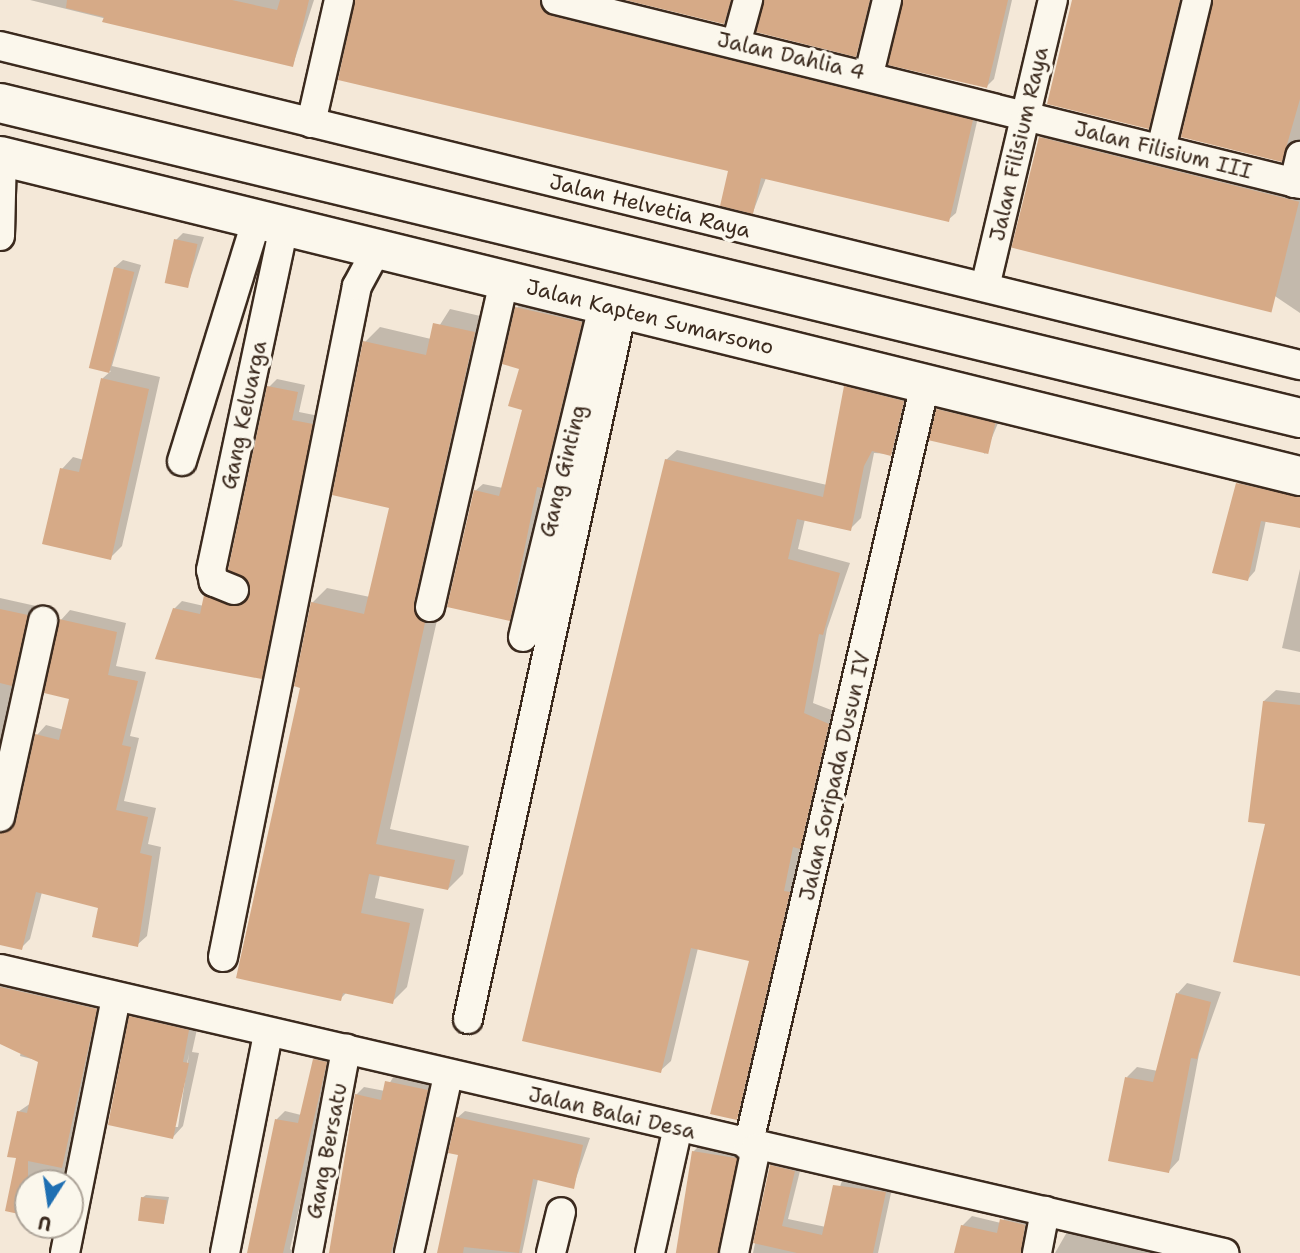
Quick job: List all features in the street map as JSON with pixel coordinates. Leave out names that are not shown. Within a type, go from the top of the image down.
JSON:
[{"type":"highway","points":[[0,103],[1300,418]]},
{"type":"highway","name":"Jalan Kapten Sumarsono","points":[[1,156],[612,308],[923,396],[1198,452],[1300,476]]},
{"type":"highway","points":[[1198,452],[1211,396]]},
{"type":"street","points":[[311,122],[339,0]]},
{"type":"street","name":"Jalan Dahlia 4","points":[[556,0],[616,7],[736,44],[869,74],[1026,116]]},
{"type":"street","points":[[736,44],[748,0]]},
{"type":"street","points":[[869,74],[887,0]]},
{"type":"street","name":"Jalan Filisium Raya","points":[[985,287],[1053,0]]},
{"type":"street","points":[[1161,149],[1197,0]]},
{"type":"street","name":"Jalan Helvetia Raya","points":[[0,46],[1300,365]]},
{"type":"street","name":"Jalan Filisium III","points":[[1026,116],[1161,149],[1298,174]]},
{"type":"street","points":[[0,236],[1,156]]},
{"type":"street","points":[[182,461],[271,223]]},
{"type":"street","name":"Gang Keluarga","points":[[234,590],[214,582],[211,570],[271,223]]},
{"type":"street","points":[[223,957],[357,286],[377,249]]},
{"type":"street","points":[[430,607],[504,281]]},
{"type":"street","points":[[468,1019],[612,308]]},
{"type":"street","name":"Gang Ginting","points":[[523,637],[612,308]]},
{"type":"street","name":"Jalan Soripada Dusun IV","points":[[734,1253],[752,1147],[923,396]]},
{"type":"street","points":[[0,817],[43,621]]},
{"type":"street","name":"Jalan Balai Desa","points":[[0,969],[752,1147],[1224,1253]]},
{"type":"street","points":[[65,1253],[116,997]]},
{"type":"street","points":[[225,1253],[268,1032]]},
{"type":"street","name":"Gang Bersatu","points":[[307,1253],[346,1049]]},
{"type":"street","points":[[409,1253],[448,1075]]},
{"type":"street","points":[[650,1253],[678,1128]]},
{"type":"street","points":[[1037,1253],[1045,1211]]},
{"type":"street","points":[[551,1253],[561,1212]]},
{"type":"building","points":[[67,0],[232,0],[277,10],[280,0],[309,0],[293,67],[102,22],[104,17],[66,8]]},
{"type":"building","points":[[355,0],[540,0],[552,16],[973,120],[949,222],[761,178],[753,214],[720,206],[728,171],[338,80]]},
{"type":"building","points":[[625,0],[731,0],[724,24]]},
{"type":"building","points":[[764,0],[870,0],[856,57],[756,32]]},
{"type":"building","points":[[903,0],[1008,0],[987,88],[888,65]]},
{"type":"building","points":[[1072,0],[1180,0],[1149,129],[1047,104]]},
{"type":"building","points":[[1213,0],[1300,0],[1300,99],[1282,162],[1181,137]]},
{"type":"building","points":[[1039,137],[1299,202],[1271,312],[1011,248]]},
{"type":"building","points":[[174,239],[197,244],[188,288],[165,283]]},
{"type":"building","points":[[114,267],[134,272],[109,373],[89,368]]},
{"type":"building","points":[[515,307],[582,322],[542,488],[537,487],[510,621],[447,607],[474,490],[499,496],[522,410],[508,406],[519,369],[502,364]]},
{"type":"building","points":[[433,323],[475,332],[414,603],[425,623],[376,844],[455,860],[448,890],[369,874],[361,913],[410,923],[393,1004],[343,993],[341,1001],[236,978],[300,688],[294,686],[311,602],[364,614],[389,508],[332,495],[363,341],[426,355]]},
{"type":"building","points":[[101,378],[149,389],[111,560],[42,544],[60,468],[79,472]]},
{"type":"building","points":[[267,386],[298,392],[292,420],[313,424],[262,679],[155,659],[173,608],[200,614],[204,595],[236,606],[249,597],[247,580],[228,570]]},
{"type":"building","points":[[844,386],[904,401],[891,456],[872,451],[864,466],[851,531],[797,519],[788,559],[840,573],[823,635],[819,634],[804,713],[829,724],[800,849],[793,847],[784,891],[790,892],[737,1120],[710,1114],[749,961],[691,948],[661,1073],[522,1041],[665,459],[823,497]]},
{"type":"building","points":[[936,409],[995,423],[988,454],[929,440]]},
{"type":"building","points":[[1236,483],[1300,497],[1300,528],[1261,521],[1248,581],[1212,573]]},
{"type":"building","points":[[0,609],[28,615],[12,686],[0,683]]},
{"type":"building","points":[[59,619],[117,632],[108,675],[138,681],[122,745],[131,747],[116,810],[148,817],[140,853],[152,856],[138,947],[92,937],[98,908],[36,892],[22,950],[0,945],[0,833],[16,821],[35,734],[59,740],[69,699],[44,693]]},
{"type":"building","points":[[1263,701],[1300,705],[1300,976],[1233,962],[1265,824],[1248,822]]},
{"type":"building","points":[[0,987],[97,1009],[62,1168],[28,1161],[28,1169],[14,1169],[14,1213],[5,1211],[16,1158],[7,1157],[17,1111],[27,1113],[38,1062],[0,1044]]},
{"type":"building","points":[[1176,993],[1211,1002],[1197,1059],[1191,1058],[1169,1173],[1108,1161],[1125,1077],[1153,1082]]},
{"type":"building","points":[[129,1016],[189,1030],[183,1062],[189,1063],[173,1139],[108,1125]]},
{"type":"building","points":[[313,1059],[327,1062],[283,1253],[247,1253],[275,1119],[298,1123]]},
{"type":"building","points":[[385,1081],[428,1090],[391,1253],[329,1253],[355,1094],[381,1100]]},
{"type":"building","points":[[456,1117],[583,1145],[574,1189],[533,1179],[519,1253],[464,1247],[463,1253],[437,1253],[458,1155],[448,1153]]},
{"type":"building","points":[[692,1151],[737,1158],[722,1253],[676,1253]]},
{"type":"building","points":[[770,1165],[795,1171],[782,1226],[822,1235],[833,1185],[886,1192],[873,1253],[797,1253],[753,1243]]},
{"type":"building","points":[[141,1197],[167,1200],[164,1224],[138,1221]]},
{"type":"building","points":[[1000,1219],[1025,1225],[1021,1253],[954,1253],[961,1225],[997,1233]]}]
